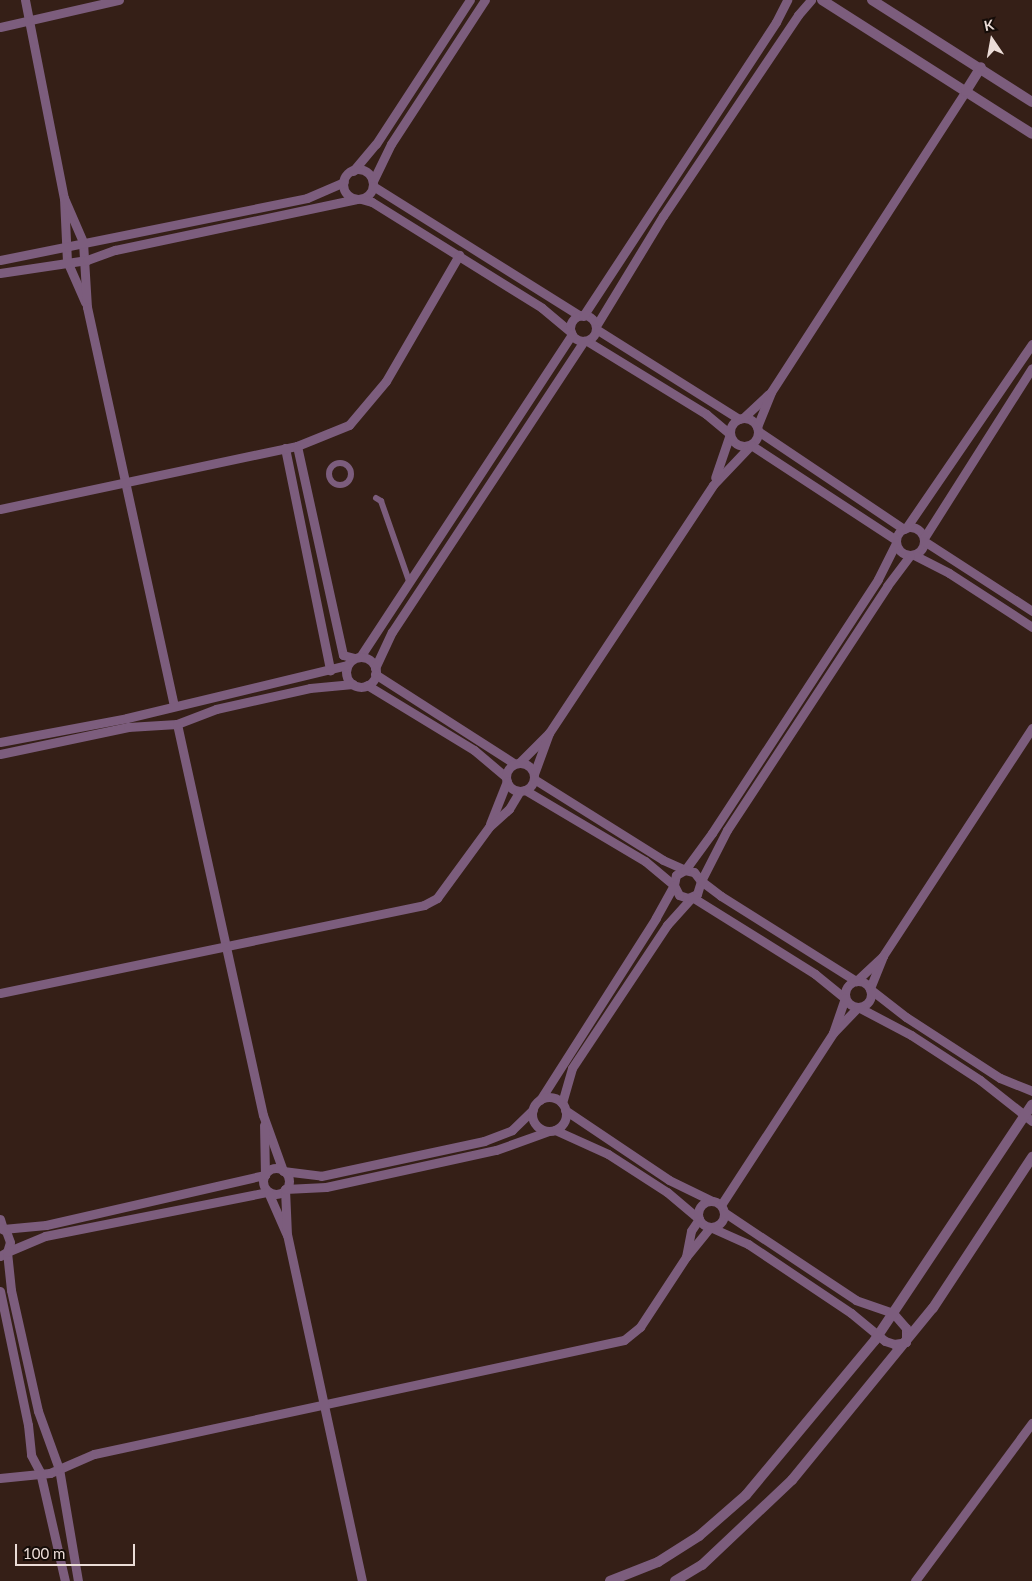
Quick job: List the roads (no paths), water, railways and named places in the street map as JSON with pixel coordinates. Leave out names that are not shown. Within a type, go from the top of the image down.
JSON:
[{"type":"street","points":[[25,0],[64,198],[68,245],[67,261],[88,307]]},
{"type":"street","points":[[0,27],[119,0]]},
{"type":"street","points":[[0,260],[307,198],[344,182],[376,144],[470,0],[482,3],[390,144],[369,195],[359,199],[115,250],[87,260],[67,261],[0,273]]},
{"type":"street","points":[[353,684],[346,674],[354,660],[514,424],[571,333],[573,320],[582,316],[654,210],[776,22],[787,0]]},
{"type":"street","points":[[367,685],[392,632],[524,430],[596,328],[664,216],[798,15],[812,0]]},
{"type":"street","points":[[822,0],[1032,134]]},
{"type":"street","points":[[872,0],[981,67],[1032,102]]},
{"type":"street","points":[[436,52],[447,58]]},
{"type":"street","points":[[489,827],[507,779],[517,763],[549,733],[713,484],[751,445],[771,392],[981,67]]},
{"type":"street","points":[[353,171],[367,172],[373,184],[582,316],[590,317],[596,328],[758,429],[905,528],[917,529],[924,539],[1032,611]]},
{"type":"street","points":[[344,182],[346,192],[359,199],[372,202],[459,255],[542,308],[571,333],[706,414],[730,434],[736,444],[751,445],[872,521],[896,542],[900,551],[949,573],[1032,627]]},
{"type":"street","points":[[64,198],[83,242],[87,260],[88,307],[174,705]]},
{"type":"street","points":[[654,210],[664,216]]},
{"type":"street","points":[[0,509],[297,446],[349,425],[369,404],[459,255]]},
{"type":"street","points":[[2,1228],[46,1225],[265,1175],[272,1169],[321,1176],[484,1141],[512,1130],[533,1110],[540,1100],[656,918],[674,886],[676,875],[685,870],[724,816],[864,600],[905,528],[1032,344]]},
{"type":"street","points":[[3,1254],[45,1236],[268,1192],[276,1194],[285,1189],[326,1187],[486,1152],[552,1130],[564,1122],[564,1107],[572,1068],[667,924],[700,891],[701,881],[732,822],[874,606],[912,555],[922,548],[924,539],[1032,368]]},
{"type":"street","points":[[713,484],[731,426],[771,392]]},
{"type":"street","points":[[514,424],[524,430]]},
{"type":"street","points":[[297,446],[343,655],[354,660],[371,661],[375,671],[517,763],[530,767],[534,776],[685,870],[694,872],[701,881],[729,902],[856,981],[863,982],[906,1018],[1000,1078],[1032,1091]]},
{"type":"street","points":[[285,448],[330,670]]},
{"type":"street","points":[[376,498],[381,501],[409,581]]},
{"type":"street","points":[[864,600],[874,606]]},
{"type":"street","points":[[0,742],[68,729],[330,670],[354,660]]},
{"type":"street","points":[[820,669],[829,674]]},
{"type":"street","points":[[0,754],[128,727],[178,724],[216,709],[310,688],[353,684],[367,685],[474,750],[507,779],[512,788],[523,790],[645,861],[674,886],[679,895],[692,897],[816,974],[850,1004],[911,1035],[980,1080],[1028,1119]]},
{"type":"street","points":[[178,724],[263,1115],[288,1182],[285,1189],[287,1235],[362,1581]]},
{"type":"street","points":[[781,728],[790,733]]},
{"type":"street","points":[[0,1478],[59,1469],[94,1454],[322,1403],[624,1340],[640,1327],[686,1257],[710,1227],[720,1224],[723,1209],[833,1033],[858,1007],[868,1002],[870,989],[883,956],[1032,728]]},
{"type":"street","points":[[68,729],[70,739]]},
{"type":"street","points":[[0,993],[424,905],[437,898],[489,827],[509,809],[534,776],[549,733]]},
{"type":"street","points":[[724,816],[732,822]]},
{"type":"street","points":[[833,1033],[845,998],[847,986],[856,981],[883,956]]},
{"type":"street","points":[[540,1100],[552,1098],[615,1144],[669,1180],[712,1201],[856,1300],[894,1314],[906,1328],[906,1342]]},
{"type":"street","points":[[610,1581],[658,1562],[699,1536],[746,1495],[878,1336],[1028,1119],[1032,1105]]},
{"type":"street","points":[[533,1110],[535,1123],[608,1154],[667,1192],[710,1227],[748,1244],[851,1313],[878,1336],[894,1344],[906,1342]]},
{"type":"street","points":[[263,1115],[264,1186],[287,1235]]},
{"type":"street","points":[[608,1154],[615,1144]]},
{"type":"street","points":[[676,1581],[702,1565],[792,1480],[934,1308],[1032,1157]]},
{"type":"street","points":[[686,1257],[691,1231],[699,1219],[700,1207],[712,1201]]},
{"type":"street","points":[[0,1219],[2,1228],[9,1237],[3,1254],[38,1411],[59,1469],[78,1581]]},
{"type":"street","points":[[0,1291],[28,1425],[31,1455],[40,1472],[65,1581]]},
{"type":"street","points":[[915,1581],[1032,1423]]}]
